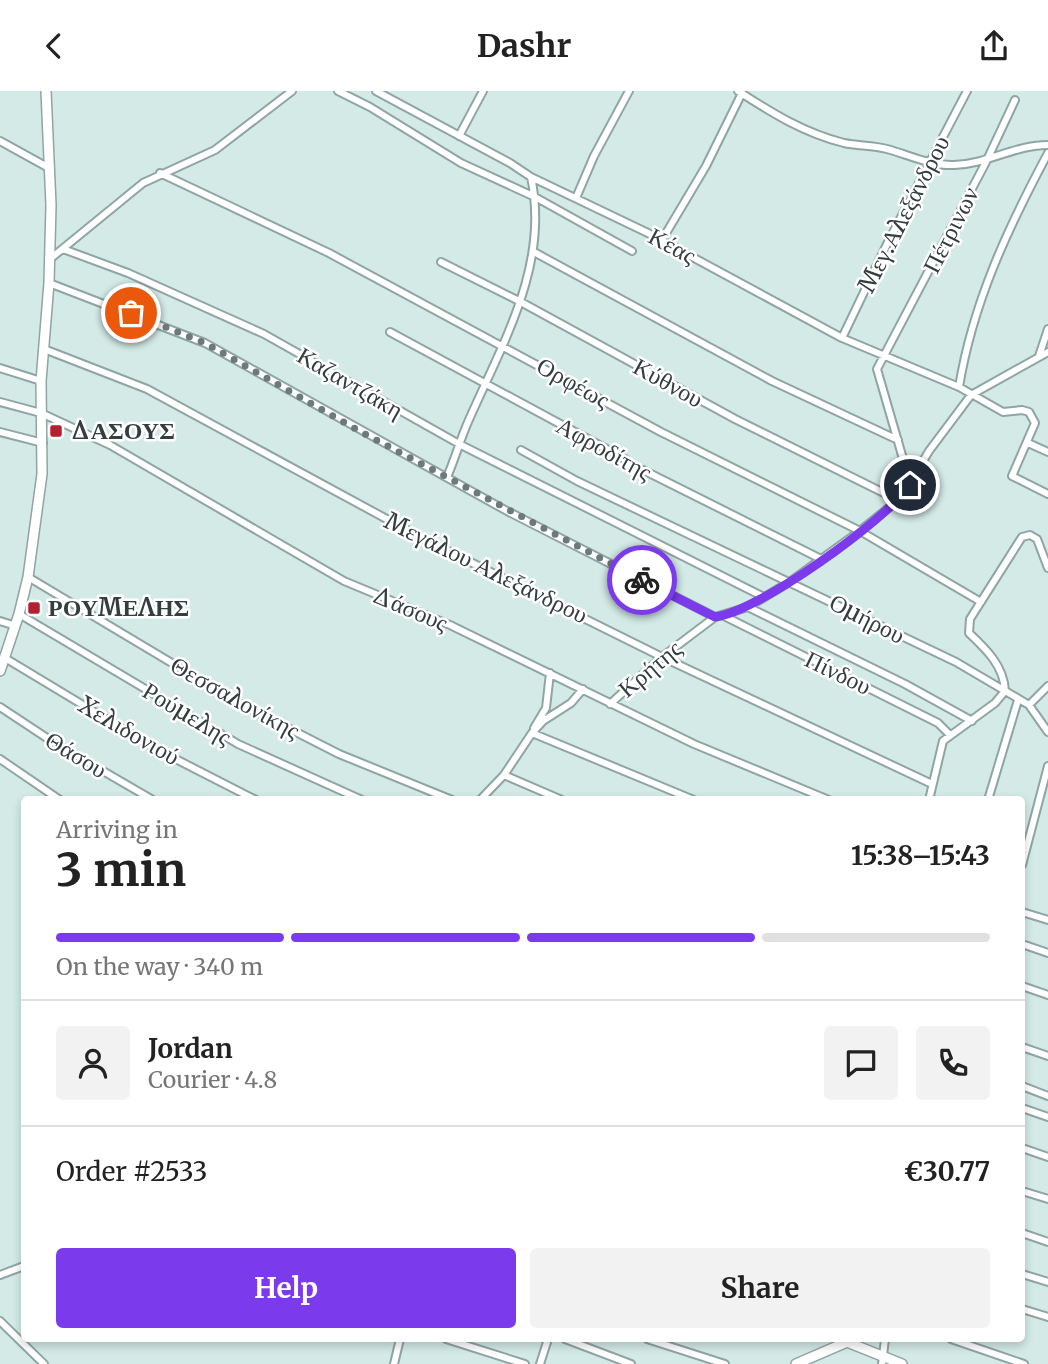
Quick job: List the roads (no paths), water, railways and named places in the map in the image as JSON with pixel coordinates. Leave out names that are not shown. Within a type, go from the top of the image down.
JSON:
[{"type":"street","points":[[0,670],[16,626],[28,577],[42,474],[40,381],[50,259],[46,91]]},
{"type":"street","points":[[50,259],[143,183],[215,150],[292,91]]},
{"type":"street","points":[[338,91],[370,107],[461,163],[535,197],[632,251]]},
{"type":"street","name":"Κέας","points":[[376,91],[531,177],[662,240],[842,338],[959,387],[1003,412],[1029,412],[1035,423],[1028,443]]},
{"type":"street","points":[[459,136],[483,91]]},
{"type":"street","points":[[576,198],[594,156],[629,91]]},
{"type":"street","name":"Μεγ.Αλεξάνδρου","points":[[842,338],[967,91]]},
{"type":"street","points":[[662,240],[706,166],[740,92],[768,112],[817,134],[845,143],[883,148],[930,163],[953,165],[986,162],[1027,145],[1048,145]]},
{"type":"street","name":"Πέτρινων","points":[[883,357],[986,162],[1014,100]]},
{"type":"street","points":[[0,141],[49,168]]},
{"type":"street","points":[[959,387],[969,335],[994,262],[1048,153]]},
{"type":"street","name":"Ορφέως","points":[[160,173],[290,233],[504,344],[661,432],[860,531],[981,602]]},
{"type":"street","points":[[447,477],[504,344],[534,252],[537,225],[531,177]]},
{"type":"street","name":"Καζαντζάκη","points":[[63,250],[128,273],[264,334],[461,445],[764,597]]},
{"type":"street","points":[[534,252],[772,381],[898,440]]},
{"type":"street","name":"Κύθνου","points":[[441,262],[519,301],[735,419],[898,500]]},
{"type":"street","points":[[49,283],[205,343],[586,553],[715,617],[748,607],[791,581],[860,531],[898,500],[910,485],[929,451],[971,395],[1048,352]]},
{"type":"street","points":[[1039,356],[1048,329]]},
{"type":"street","name":"Αφροδίτης","points":[[390,332],[625,459],[633,469],[643,470],[821,559]]},
{"type":"street","name":"Μεγάλου Αλεξάνδρου","points":[[44,349],[146,389],[418,536],[662,657],[932,784]]},
{"type":"street","points":[[883,357],[877,375],[910,485]]},
{"type":"street","points":[[0,367],[40,381]]},
{"type":"street","name":"Δάσους","points":[[0,402],[41,413],[110,445],[344,581],[450,625],[694,744],[819,796]]},
{"type":"street","points":[[0,432],[43,443]]},
{"type":"street","points":[[1048,452],[1028,443],[1012,474],[1017,480],[1048,494]]},
{"type":"street","name":"Ομήρου","points":[[521,450],[689,535],[791,581],[956,662],[1029,705]]},
{"type":"street","points":[[930,796],[939,749],[949,734],[972,721],[995,703],[1005,691],[1003,674],[984,647],[969,633],[968,624],[1022,537],[1030,535],[1037,539],[1048,566]]},
{"type":"street","name":"Θεσσαλονίκης","points":[[28,577],[237,702],[339,754],[442,796]]},
{"type":"street","points":[[748,607],[905,684],[972,721]]},
{"type":"street","name":"Ρούμελης","points":[[19,614],[238,744],[353,796]]},
{"type":"street","name":"Πίνδου","points":[[724,616],[938,723],[949,734]]},
{"type":"street","name":"Κρήτης","points":[[610,704],[662,657],[715,617]]},
{"type":"street","points":[[0,621],[16,626]]},
{"type":"street","name":"Χελιδονιού","points":[[5,658],[156,749],[248,796]]},
{"type":"street","points":[[550,674],[546,708],[532,733],[684,796]]},
{"type":"street","points":[[1048,687],[1029,705],[1048,732]]},
{"type":"street","name":"Κρήτης","points":[[484,796],[504,775],[543,721],[571,703],[583,689]]},
{"type":"street","points":[[989,796],[1018,700]]},
{"type":"street","name":"Θάσου","points":[[0,707],[53,742],[146,796]]},
{"type":"street","points":[[0,759],[54,796]]},
{"type":"street","points":[[1025,854],[1048,766]]},
{"type":"street","points":[[504,775],[553,796]]},
{"type":"street","points":[[1025,913],[1048,920]]},
{"type":"street","points":[[1025,945],[1048,953]]},
{"type":"street","points":[[1025,987],[1048,995]]},
{"type":"street","points":[[1025,1048],[1048,1056]]},
{"type":"street","points":[[1025,1087],[1048,1096]]},
{"type":"street","points":[[1025,1109],[1048,1117]]},
{"type":"street","points":[[1025,1149],[1048,1157]]},
{"type":"street","points":[[1025,1192],[1048,1199]]},
{"type":"street","points":[[1025,1234],[1048,1242]]},
{"type":"street","points":[[0,1275],[21,1267]]},
{"type":"street","points":[[1025,1275],[1048,1282]]},
{"type":"street","points":[[1025,1310],[1048,1317]]},
{"type":"street","points":[[0,1321],[21,1342]]},
{"type":"street","points":[[21,1342],[44,1364]]},
{"type":"street","points":[[394,1364],[399,1342]]},
{"type":"street","points":[[455,1342],[525,1364]]},
{"type":"street","points":[[540,1364],[547,1342]]},
{"type":"street","points":[[573,1342],[631,1364]]},
{"type":"street","points":[[656,1342],[725,1364]]},
{"type":"street","points":[[796,1364],[847,1342],[883,1360],[902,1364]]},
{"type":"street","points":[[883,1360],[885,1342]]},
{"type":"street","points":[[960,1342],[1024,1364]]},
{"type":"place","name":"ΔΑΣΟΥΣ","points":[[56,431]]},
{"type":"place","name":"ΡΟΥΜΕΛΗΣ","points":[[34,608]]}]
